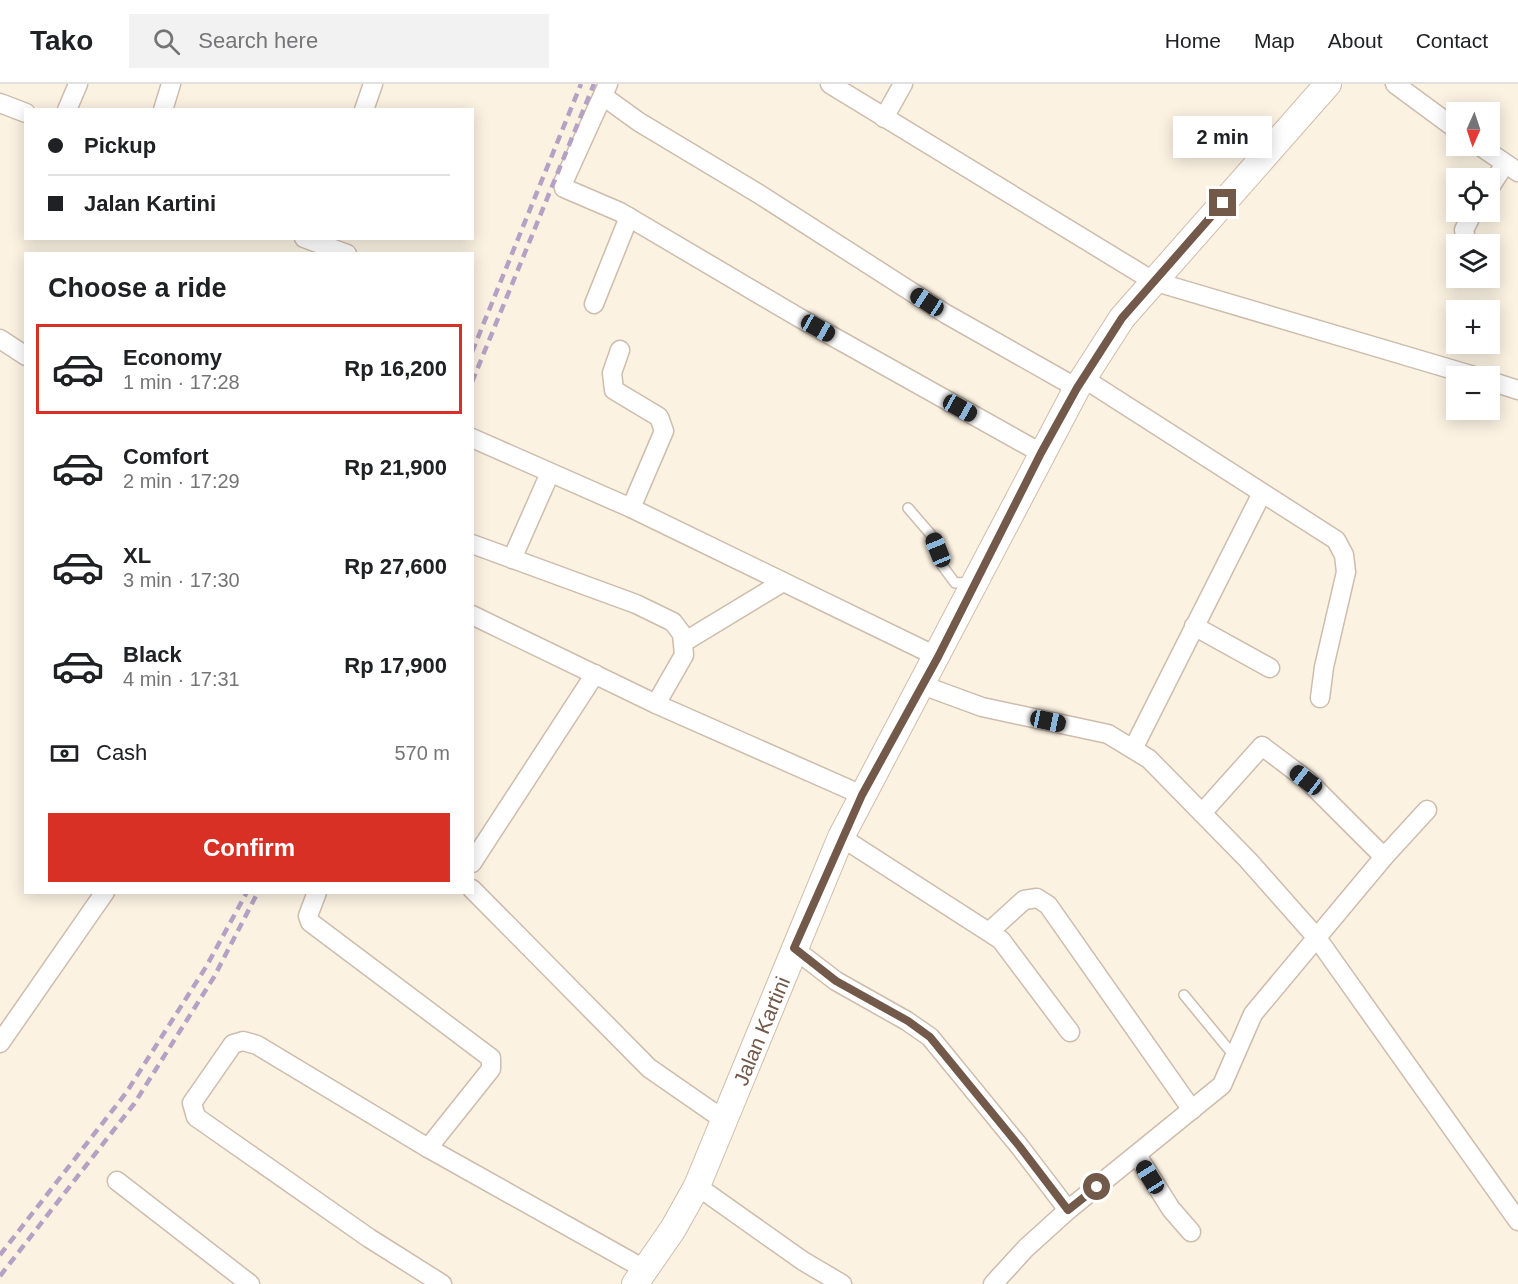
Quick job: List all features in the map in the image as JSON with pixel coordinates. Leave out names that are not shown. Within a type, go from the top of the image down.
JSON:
[{"type":"street","points":[[68,108],[78,84]]},
{"type":"street","points":[[164,108],[171,84]]},
{"type":"street","points":[[365,108],[373,84]]},
{"type":"street","points":[[830,84],[1153,281],[1446,368]]},
{"type":"street","points":[[884,118],[903,84]]},
{"type":"street","name":"Jalan Kartini","points":[[640,1277],[673,1229],[697,1186],[841,837],[938,657],[1041,453],[1080,383],[1122,318],[1328,84]]},
{"type":"street","points":[[1395,84],[1446,122]]},
{"type":"street","points":[[1041,453],[798,317],[629,217],[607,205],[564,188],[563,183],[605,90],[627,114],[759,194],[946,314],[1080,383],[1330,536],[1344,555],[1346,572],[1324,667],[1320,698]]},
{"type":"street","points":[[0,102],[24,112]]},
{"type":"street","points":[[1495,156],[1512,168],[1500,178]]},
{"type":"street","points":[[594,304],[629,217]]},
{"type":"street","points":[[313,244],[340,252]]},
{"type":"street","points":[[0,339],[24,355]]},
{"type":"street","points":[[620,350],[612,373],[614,390],[620,396],[658,417],[664,431],[632,508]]},
{"type":"street","points":[[1500,384],[1518,390]]},
{"type":"street","points":[[474,439],[632,508],[938,657]]},
{"type":"street","points":[[513,560],[550,473]]},
{"type":"street","points":[[1133,748],[1262,493]]},
{"type":"street","points":[[474,545],[653,611],[673,622],[679,628],[684,642],[684,655],[656,704]]},
{"type":"street","points":[[684,642],[783,582]]},
{"type":"street","points":[[474,616],[656,704],[862,795]]},
{"type":"street","points":[[1194,626],[1270,668]]},
{"type":"street","points":[[474,860],[595,674]]},
{"type":"street","points":[[922,685],[982,707],[1108,734],[1149,759],[1317,938],[1518,1221]]},
{"type":"street","points":[[1202,813],[1262,746],[1306,780],[1384,857]]},
{"type":"street","points":[[998,1282],[1068,1210],[1221,1085],[1253,1014],[1384,857],[1427,810]]},
{"type":"street","points":[[841,837],[990,932],[1010,951],[1070,1032]]},
{"type":"street","points":[[474,891],[649,1068],[724,1120]]},
{"type":"street","points":[[0,1043],[104,894]]},
{"type":"street","points":[[316,894],[308,916],[310,922],[491,1058],[491,1069],[428,1148]]},
{"type":"street","points":[[990,932],[1024,900],[1037,898],[1048,905],[1192,1110]]},
{"type":"street","points":[[794,948],[836,981],[908,1021],[930,1037],[1068,1210]]},
{"type":"street","points":[[442,1284],[369,1238],[196,1116],[192,1106],[229,1048],[239,1042],[251,1042],[640,1277]]},
{"type":"street","points":[[1137,1155],[1171,1209],[1191,1232]]},
{"type":"street","points":[[117,1181],[250,1284]]},
{"type":"street","points":[[697,1186],[803,1261],[842,1284]]},
{"type":"lane","points":[[908,508],[933,537],[947,575],[955,583],[975,582]]},
{"type":"lane","points":[[1184,995],[1235,1057]]},
{"type":"railway","points":[[474,347],[581,84]]},
{"type":"railway","points":[[474,377],[594,84]]},
{"type":"railway","points":[[0,1255],[126,1093],[206,967],[246,894]]},
{"type":"railway","points":[[0,1276],[134,1104],[214,977],[257,894]]},
{"type":"route","points":[[1097,1187],[1068,1210],[930,1037],[908,1021],[836,981],[794,948],[841,837],[862,795],[938,657],[1041,453],[1077,388],[1122,318],[1223,203]]}]
